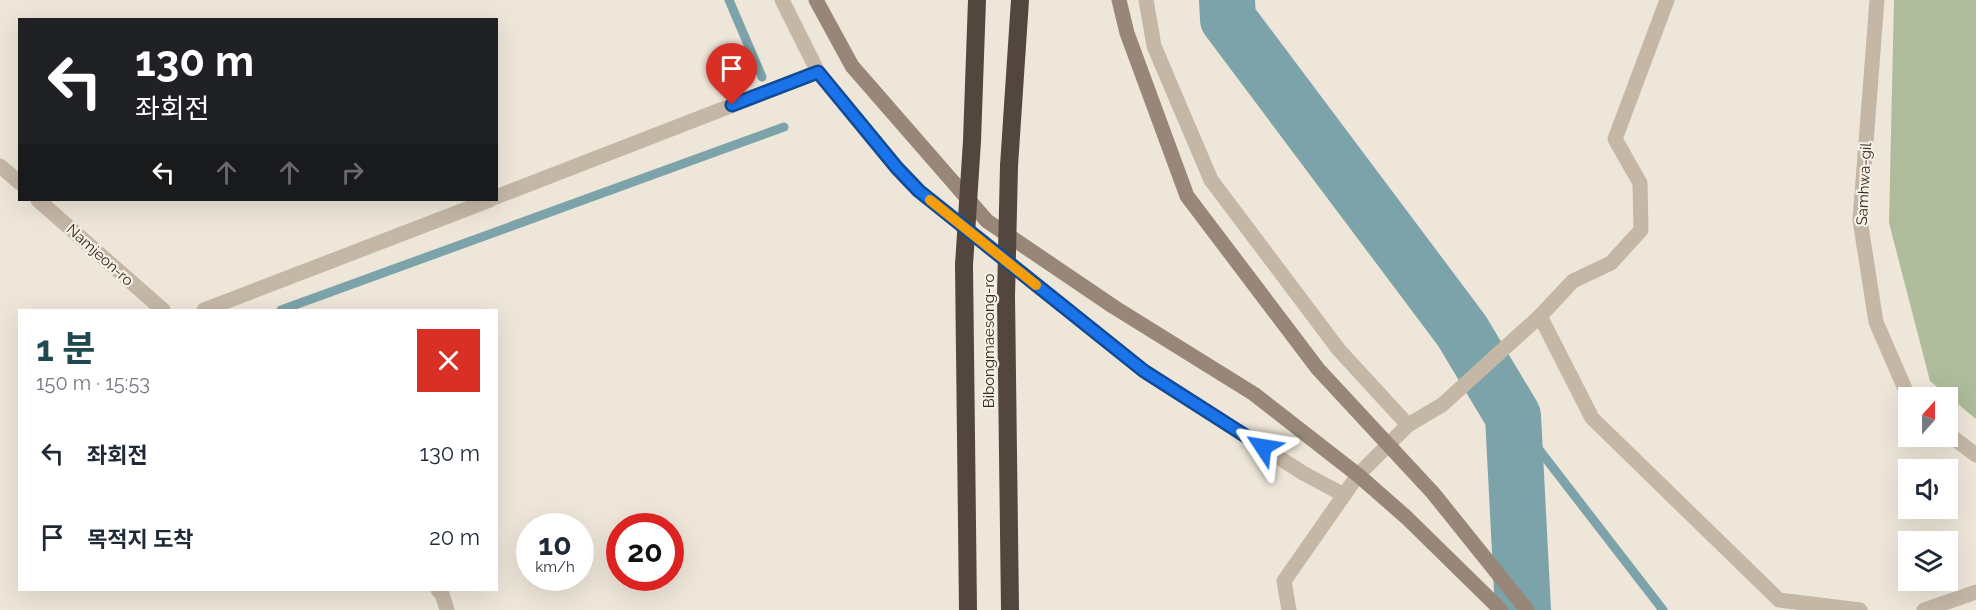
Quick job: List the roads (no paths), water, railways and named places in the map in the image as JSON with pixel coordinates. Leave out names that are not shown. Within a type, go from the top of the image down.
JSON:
[{"type":"highway","name":"Bibongmaesong-ro","points":[[968,610],[964,265],[972,141],[977,0]]},
{"type":"highway","name":"Bibongmaesong-ro","points":[[1010,610],[1006,296],[1008,166],[1020,0]]},
{"type":"street","points":[[782,0],[818,72],[897,168],[919,191],[1144,371],[1303,473],[1344,495]]},
{"type":"street","points":[[816,0],[852,66],[987,221],[1114,307],[1254,394],[1358,475],[1406,517],[1501,610]]},
{"type":"street","points":[[1119,0],[1127,33],[1187,196],[1318,369],[1433,494],[1527,610]]},
{"type":"street","points":[[1146,0],[1154,46],[1210,180],[1340,350],[1408,425]]},
{"type":"street","points":[[1289,610],[1284,581],[1358,475],[1408,425],[1442,405],[1526,330],[1573,281],[1611,263],[1641,230],[1640,183],[1615,140],[1667,0]]},
{"type":"street","name":"Samhwa-gil","points":[[1877,0],[1860,220],[1876,322],[1904,387]]},
{"type":"street","points":[[498,196],[818,72]]},
{"type":"street","points":[[0,166],[18,181]]},
{"type":"street","name":"Namjeon-ro","points":[[39,201],[162,309]]},
{"type":"street","points":[[207,309],[487,201]]},
{"type":"street","points":[[1540,316],[1592,418],[1779,600],[1860,610]]},
{"type":"street","points":[[1958,441],[1976,455]]},
{"type":"street","points":[[439,591],[447,610]]},
{"type":"street","points":[[1924,610],[1976,592]]},
{"type":"waterway","points":[[729,0],[762,77]]},
{"type":"waterway","points":[[1227,0],[1228,19],[1462,331],[1513,416],[1523,610]]},
{"type":"waterway","points":[[284,309],[784,127]]},
{"type":"waterway","points":[[1513,416],[1663,610]]}]
